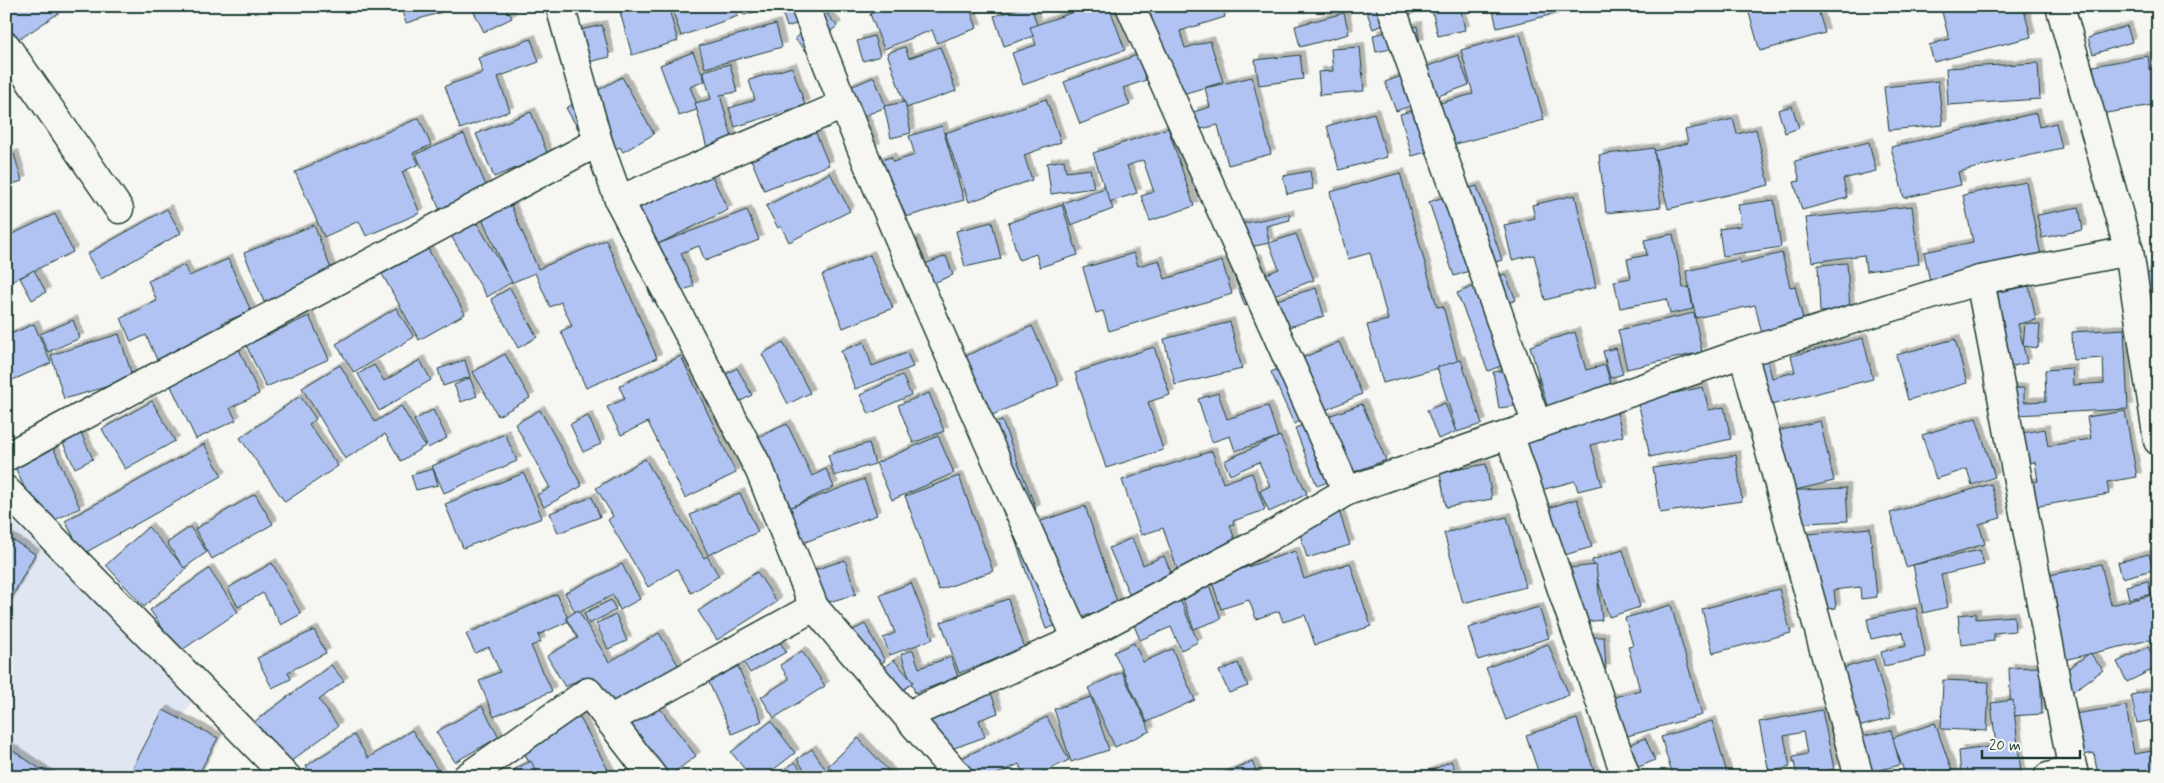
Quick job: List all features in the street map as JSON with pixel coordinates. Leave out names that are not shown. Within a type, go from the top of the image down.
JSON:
[{"type":"street","points":[[560,6],[598,142],[619,200],[760,471],[814,607],[959,777]]},
{"type":"street","points":[[804,6],[931,317],[1077,639]]},
{"type":"street","points":[[1130,6],[1347,490]]},
{"type":"street","points":[[1391,6],[1537,425]]},
{"type":"street","points":[[2060,6],[2129,251],[2153,392],[2158,441]]},
{"type":"street","points":[[6,46],[119,209]]},
{"type":"street","points":[[619,200],[843,105]]},
{"type":"street","points":[[6,457],[598,142]]},
{"type":"street","points":[[908,715],[1077,639],[1264,540],[1347,490],[1743,353],[1980,280],[2129,251]]},
{"type":"street","points":[[1980,280],[2065,774]]},
{"type":"street","points":[[1743,353],[1860,777]]},
{"type":"street","points":[[1509,434],[1626,777]]},
{"type":"street","points":[[6,490],[287,777]]},
{"type":"street","points":[[610,720],[814,607]]},
{"type":"street","points":[[467,777],[588,692],[653,777]]},
{"type":"shaded area","points":[[6,515],[196,695],[155,760],[181,777],[6,777]]},
{"type":"building","points":[[6,6],[69,6],[14,43],[6,32]]},
{"type":"building","points":[[400,6],[441,6],[442,12],[406,23]]},
{"type":"building","points":[[475,6],[506,6],[512,18],[484,32],[472,8]]},
{"type":"building","points":[[638,6],[668,6],[678,41],[632,55],[620,12]]},
{"type":"building","points":[[671,6],[734,6],[738,16],[681,36]]},
{"type":"building","points":[[740,6],[765,6],[766,8],[744,15]]},
{"type":"building","points":[[780,6],[834,6],[836,11],[787,27]]},
{"type":"building","points":[[889,6],[969,6],[977,28],[937,43],[932,30],[884,49],[870,14]]},
{"type":"building","points":[[972,6],[998,6],[974,13]]},
{"type":"building","points":[[1031,6],[1040,34],[1004,46],[994,16]]},
{"type":"building","points":[[1091,6],[1109,6],[1125,50],[1023,85],[1012,53],[1036,45],[1030,27]]},
{"type":"building","points":[[1148,6],[1222,6],[1225,17],[1180,31],[1185,48],[1210,41],[1223,82],[1176,96]]},
{"type":"building","points":[[1423,6],[1424,9],[1373,29],[1365,7]]},
{"type":"building","points":[[1431,6],[1460,6],[1465,30],[1438,36]]},
{"type":"building","points":[[1492,6],[1548,6],[1550,15],[1497,28]]},
{"type":"building","points":[[1550,6],[1582,6],[1552,15]]},
{"type":"building","points":[[1747,6],[1817,6],[1825,33],[1760,51]]},
{"type":"building","points":[[1965,6],[2023,6],[2031,37],[1934,62],[1929,45],[1949,39],[1942,12]]},
{"type":"building","points":[[825,12],[837,26],[807,52],[795,39]]},
{"type":"building","points":[[1344,13],[1349,34],[1300,47],[1295,26]]},
{"type":"building","points":[[776,24],[782,47],[705,68],[699,46]]},
{"type":"building","points":[[602,25],[610,57],[562,68],[554,36]]},
{"type":"building","points":[[1417,26],[1420,43],[1376,52],[1373,35]]},
{"type":"building","points":[[2127,26],[2132,42],[2093,54],[2088,38]]},
{"type":"building","points":[[1520,34],[1544,120],[1412,156],[1400,114],[1473,94],[1461,50]]},
{"type":"building","points":[[874,36],[880,56],[863,61],[857,41]]},
{"type":"building","points":[[531,39],[539,62],[498,77],[510,111],[460,129],[445,86],[483,73],[478,58]]},
{"type":"building","points":[[905,47],[909,58],[940,47],[956,91],[906,108],[887,53]]},
{"type":"building","points":[[1360,47],[1364,91],[1320,95],[1318,72],[1333,71],[1331,49]]},
{"type":"building","points":[[693,52],[705,81],[690,87],[699,109],[679,116],[660,65]]},
{"type":"building","points":[[1137,55],[1146,80],[1123,88],[1130,105],[1080,124],[1064,82]]},
{"type":"building","points":[[1300,55],[1303,79],[1259,85],[1255,60]]},
{"type":"building","points":[[1458,55],[1469,85],[1396,111],[1385,82]]},
{"type":"building","points":[[2148,56],[2150,70],[2158,69],[2158,104],[2101,114],[2093,66]]},
{"type":"building","points":[[2038,63],[2040,99],[1948,105],[1946,68]]},
{"type":"building","points":[[730,64],[737,92],[720,95],[733,141],[707,148],[695,103],[711,99],[703,71]]},
{"type":"building","points":[[792,67],[805,105],[735,127],[729,108],[755,100],[749,80]]},
{"type":"building","points":[[622,77],[654,134],[623,152],[620,147],[596,160],[566,108]]},
{"type":"building","points":[[874,77],[886,107],[864,116],[876,147],[853,157],[829,96]]},
{"type":"building","points":[[1252,77],[1271,154],[1228,165],[1218,125],[1197,130],[1193,112],[1210,107],[1205,88]]},
{"type":"building","points":[[1938,81],[1943,125],[1889,130],[1884,87]]},
{"type":"building","points":[[1046,99],[1061,142],[1024,155],[1032,180],[969,202],[945,133]]},
{"type":"building","points":[[905,102],[911,133],[891,138],[884,106]]},
{"type":"building","points":[[1792,106],[1799,128],[1785,133],[1778,110]]},
{"type":"building","points":[[531,112],[548,155],[494,177],[476,134]]},
{"type":"building","points":[[1374,113],[1387,157],[1339,170],[1327,126]]},
{"type":"building","points":[[2036,113],[2039,127],[2056,123],[2062,148],[1958,172],[1961,185],[1904,198],[1891,147]]},
{"type":"building","points":[[419,118],[431,145],[413,153],[419,164],[402,172],[420,213],[366,236],[359,221],[324,237],[295,172]]},
{"type":"building","points":[[1733,119],[1737,134],[1756,129],[1769,185],[1668,209],[1654,151],[1688,143],[1685,130]]},
{"type":"building","points":[[813,126],[829,165],[764,190],[748,152]]},
{"type":"building","points":[[942,126],[964,200],[882,224],[865,165],[891,157],[893,162],[915,155],[909,136]]},
{"type":"building","points":[[1168,128],[1194,206],[1150,221],[1141,196],[1154,192],[1143,160],[1127,166],[1137,193],[1109,202],[1093,153]]},
{"type":"building","points":[[464,134],[490,195],[442,215],[416,154]]},
{"type":"building","points":[[1869,142],[1876,171],[1843,179],[1847,198],[1802,210],[1794,182],[1800,181],[1795,161]]},
{"type":"building","points":[[1654,148],[1661,207],[1606,213],[1599,155]]},
{"type":"building","points":[[14,154],[22,181],[6,186],[6,157]]},
{"type":"building","points":[[1064,160],[1066,172],[1090,169],[1094,188],[1051,194],[1047,163]]},
{"type":"building","points":[[1310,171],[1313,189],[1287,194],[1283,176]]},
{"type":"building","points":[[830,173],[850,211],[789,242],[781,226],[778,228],[766,206]]},
{"type":"building","points":[[1400,173],[1437,307],[1443,306],[1458,363],[1383,383],[1367,325],[1388,320],[1370,253],[1348,259],[1330,192]]},
{"type":"building","points":[[711,174],[728,210],[633,256],[616,219]]},
{"type":"building","points":[[2026,182],[2041,256],[1930,282],[1924,252],[1973,242],[1963,195]]},
{"type":"building","points":[[1477,186],[1502,260],[1454,276],[1429,202]]},
{"type":"building","points":[[1105,188],[1113,209],[1071,225],[1063,203]]},
{"type":"building","points":[[1575,195],[1596,287],[1545,300],[1534,255],[1512,260],[1504,225],[1535,218],[1532,205]]},
{"type":"building","points":[[1774,200],[1781,247],[1723,256],[1719,229],[1741,226],[1738,205]]},
{"type":"building","points":[[510,203],[538,269],[606,240],[657,358],[586,388],[561,331],[572,326],[561,302],[550,307],[535,273],[511,283],[481,216]]},
{"type":"building","points":[[1062,205],[1078,255],[1040,267],[1036,254],[1019,260],[1008,223]]},
{"type":"building","points":[[1912,206],[1919,264],[1866,271],[1864,255],[1812,262],[1806,218]]},
{"type":"building","points":[[2079,207],[2083,230],[2042,238],[2037,215]]},
{"type":"building","points":[[167,209],[181,233],[101,279],[87,254]]},
{"type":"building","points":[[747,210],[759,240],[705,261],[699,246],[681,253],[694,286],[653,302],[634,253]]},
{"type":"building","points":[[55,214],[73,252],[6,284],[6,237]]},
{"type":"building","points":[[1289,214],[1290,220],[1266,226],[1269,243],[1236,250],[1231,226]]},
{"type":"building","points":[[475,220],[512,282],[487,297],[450,234]]},
{"type":"building","points":[[992,222],[1001,259],[965,267],[956,231]]},
{"type":"building","points":[[314,225],[333,274],[264,302],[244,253]]},
{"type":"building","points":[[1296,234],[1314,280],[1245,306],[1231,268],[1257,258],[1264,275],[1279,269],[1269,243]]},
{"type":"building","points":[[1673,234],[1683,288],[1689,287],[1693,309],[1670,314],[1667,299],[1620,308],[1614,281],[1631,278],[1627,259],[1647,255],[1644,240]]},
{"type":"building","points":[[915,240],[925,264],[946,256],[953,275],[914,291],[896,248]]},
{"type":"building","points":[[2152,243],[2158,243],[2158,261],[2155,262]]},
{"type":"building","points":[[428,249],[465,314],[419,340],[382,274]]},
{"type":"building","points":[[1134,253],[1138,266],[1159,260],[1165,279],[1222,261],[1232,294],[1109,331],[1103,311],[1096,313],[1083,268]]},
{"type":"building","points":[[1782,253],[1790,287],[1795,286],[1805,328],[1763,338],[1755,305],[1696,318],[1686,271],[1739,259],[1740,263]]},
{"type":"building","points":[[870,255],[893,308],[843,328],[822,275]]},
{"type":"building","points":[[228,259],[251,311],[222,323],[226,331],[157,360],[146,335],[131,342],[121,318],[157,301],[148,281],[184,265],[189,276]]},
{"type":"building","points":[[1847,263],[1850,310],[1820,312],[1818,265]]},
{"type":"building","points":[[34,270],[46,292],[32,300],[20,278]]},
{"type":"building","points":[[2158,271],[2158,291],[2148,294],[2145,274]]},
{"type":"building","points":[[1505,274],[1516,300],[1492,309],[1513,361],[1488,371],[1457,293]]},
{"type":"building","points":[[2029,286],[2036,320],[2018,324],[2027,363],[1989,371],[1973,297]]},
{"type":"building","points":[[510,288],[537,337],[518,348],[491,299]]},
{"type":"building","points":[[1316,288],[1324,316],[1266,334],[1257,306]]},
{"type":"building","points":[[396,308],[414,337],[354,373],[336,344]]},
{"type":"building","points":[[1694,313],[1702,352],[1627,369],[1618,330]]},
{"type":"building","points":[[309,316],[329,359],[266,387],[246,345]]},
{"type":"building","points":[[73,320],[80,338],[48,352],[40,334]]},
{"type":"building","points":[[1230,322],[1242,369],[1175,385],[1164,339]]},
{"type":"building","points":[[2025,323],[2040,325],[2038,348],[2023,346]]},
{"type":"building","points":[[34,324],[51,363],[6,383],[6,336]]},
{"type":"building","points":[[1032,326],[1059,385],[966,427],[939,368]]},
{"type":"building","points":[[2124,329],[2128,409],[1999,416],[1998,389],[2024,388],[2024,402],[2046,401],[2045,370],[2072,368],[2073,385],[2104,383],[2103,358],[2073,360],[2072,332]]},
{"type":"building","points":[[1575,332],[1586,370],[1605,365],[1613,390],[1548,409],[1530,346]]},
{"type":"building","points":[[119,334],[133,379],[64,399],[51,355]]},
{"type":"building","points":[[1863,338],[1873,379],[1759,408],[1747,363],[1767,358],[1772,378],[1795,372],[1791,356]]},
{"type":"building","points":[[1955,339],[1967,383],[1908,400],[1896,355]]},
{"type":"building","points":[[783,342],[810,393],[788,404],[762,354]]},
{"type":"building","points":[[864,342],[872,366],[907,353],[913,367],[855,389],[841,351]]},
{"type":"building","points":[[1339,342],[1362,394],[1294,424],[1271,372]]},
{"type":"building","points":[[238,347],[259,394],[230,408],[236,420],[196,439],[168,380]]},
{"type":"building","points":[[1154,347],[1170,395],[1148,402],[1163,450],[1106,468],[1075,373]]},
{"type":"building","points":[[1616,348],[1623,374],[1610,378],[1603,351]]},
{"type":"building","points":[[505,354],[530,398],[498,416],[473,372]]},
{"type":"building","points":[[681,356],[736,473],[685,498],[648,422],[621,435],[607,407],[625,399],[619,386]]},
{"type":"building","points":[[420,360],[431,380],[379,411],[358,374],[374,365],[384,381]]},
{"type":"building","points":[[465,360],[470,377],[443,386],[438,369]]},
{"type":"building","points":[[1461,360],[1482,424],[1457,432],[1437,367]]},
{"type":"building","points":[[340,365],[375,422],[401,406],[425,446],[401,461],[385,434],[345,459],[302,388]]},
{"type":"building","points":[[737,368],[752,395],[726,409],[712,382]]},
{"type":"building","points":[[1514,369],[1516,381],[1538,378],[1542,402],[1499,408],[1493,372]]},
{"type":"building","points":[[902,375],[911,395],[869,414],[860,395]]},
{"type":"building","points":[[470,378],[477,396],[461,402],[454,385]]},
{"type":"building","points":[[1703,387],[1709,410],[1724,407],[1731,439],[1650,457],[1638,401]]},
{"type":"building","points":[[929,393],[944,431],[913,443],[898,405]]},
{"type":"building","points":[[1218,393],[1227,419],[1268,406],[1278,437],[1235,451],[1230,436],[1212,442],[1198,399]]},
{"type":"building","points":[[300,396],[316,419],[309,424],[338,466],[285,502],[240,438]]},
{"type":"building","points":[[152,401],[175,441],[125,469],[102,429]]},
{"type":"building","points":[[1445,403],[1456,432],[1438,439],[1427,410]]},
{"type":"building","points":[[1362,404],[1386,460],[1317,486],[1295,428]]},
{"type":"building","points":[[433,410],[447,438],[428,448],[414,420]]},
{"type":"building","points":[[540,410],[582,486],[544,507],[537,495],[550,488],[515,424]]},
{"type":"building","points":[[2125,411],[2137,477],[2107,482],[2109,494],[2022,509],[2018,485],[2038,481],[2035,462],[2011,467],[2005,436],[2045,429],[2048,446],[2091,439],[2087,417]]},
{"type":"building","points":[[1617,413],[1623,436],[1591,445],[1602,485],[1578,491],[1575,481],[1526,494],[1511,441]]},
{"type":"building","points":[[588,416],[601,444],[583,452],[570,424]]},
{"type":"building","points":[[1976,418],[1995,477],[1972,485],[1967,469],[1936,479],[1922,435]]},
{"type":"building","points":[[1002,421],[1036,509],[1006,520],[974,431]]},
{"type":"building","points":[[1820,421],[1834,481],[1778,494],[1764,434]]},
{"type":"building","points":[[787,424],[812,476],[826,469],[834,487],[770,517],[736,447]]},
{"type":"building","points":[[80,431],[93,459],[75,468],[61,439]]},
{"type":"building","points":[[505,434],[517,461],[444,493],[432,466]]},
{"type":"building","points":[[938,436],[954,473],[892,500],[876,463]]},
{"type":"building","points":[[1280,436],[1307,494],[1269,512],[1260,491],[1270,486],[1259,462],[1230,475],[1224,461]]},
{"type":"building","points":[[869,443],[875,464],[834,476],[828,455]]},
{"type":"building","points":[[204,444],[222,476],[83,554],[65,521]]},
{"type":"building","points":[[53,447],[80,508],[42,526],[14,465]]},
{"type":"building","points":[[1212,451],[1223,483],[1252,473],[1265,510],[1233,521],[1234,524],[1230,525],[1238,549],[1177,569],[1163,528],[1141,535],[1122,480]]},
{"type":"building","points":[[1736,455],[1742,501],[1660,513],[1653,468]]},
{"type":"building","points":[[645,459],[704,558],[707,556],[719,576],[691,593],[677,569],[648,587],[608,520],[613,516],[596,488]]},
{"type":"building","points":[[1486,464],[1492,499],[1446,507],[1440,473]]},
{"type":"building","points":[[433,469],[438,485],[416,490],[411,475]]},
{"type":"building","points":[[524,473],[542,518],[463,548],[445,504]]},
{"type":"building","points":[[959,476],[993,571],[939,590],[905,496]]},
{"type":"building","points":[[864,479],[877,515],[792,547],[778,512]]},
{"type":"building","points":[[1991,484],[2001,518],[1979,524],[1985,544],[1906,567],[1890,513]]},
{"type":"building","points":[[1846,488],[1848,521],[1785,524],[1783,491]]},
{"type":"building","points":[[740,493],[758,532],[708,555],[690,515]]},
{"type":"building","points":[[255,494],[273,524],[212,559],[195,529]]},
{"type":"building","points":[[592,497],[600,517],[558,533],[550,513]]},
{"type":"building","points":[[1577,499],[1592,547],[1544,561],[1532,513]]},
{"type":"building","points":[[1085,506],[1118,605],[1046,629],[1012,531]]},
{"type":"building","points":[[1339,511],[1350,545],[1307,558],[1297,524]]},
{"type":"building","points":[[1507,517],[1526,587],[1463,603],[1444,533]]},
{"type":"building","points":[[148,527],[186,569],[144,607],[106,565]]},
{"type":"building","points":[[190,527],[207,552],[184,568],[167,543]]},
{"type":"building","points":[[1870,528],[1877,597],[1861,599],[1860,587],[1834,590],[1836,608],[1807,611],[1799,535]]},
{"type":"building","points":[[6,536],[35,554],[6,608]]},
{"type":"building","points":[[1132,538],[1143,565],[1164,556],[1174,580],[1131,598],[1109,548]]},
{"type":"building","points":[[1623,550],[1640,607],[1609,617],[1592,560]]},
{"type":"building","points":[[1980,550],[1984,565],[1941,575],[1948,607],[1923,613],[1913,565]]},
{"type":"building","points":[[1295,551],[1304,579],[1350,563],[1371,626],[1315,645],[1305,615],[1283,622],[1279,611],[1256,619],[1249,600],[1221,609],[1211,579]]},
{"type":"building","points":[[2149,554],[2153,570],[2122,578],[2118,562]]},
{"type":"building","points":[[845,560],[856,594],[812,607],[802,574]]},
{"type":"building","points":[[272,563],[301,614],[281,625],[263,593],[238,607],[228,588]]},
{"type":"building","points":[[622,564],[640,599],[620,610],[613,595],[576,614],[565,593]]},
{"type":"building","points":[[2101,564],[2111,605],[2153,595],[2158,615],[2158,638],[2051,663],[2032,579]]},
{"type":"building","points":[[1596,565],[1602,620],[1567,624],[1560,569]]},
{"type":"building","points":[[209,569],[238,612],[179,652],[150,610]]},
{"type":"building","points":[[757,572],[777,602],[717,640],[698,611]]},
{"type":"building","points":[[2148,581],[2151,594],[2129,599],[2126,586]]},
{"type":"building","points":[[911,583],[933,639],[890,655],[883,638],[895,633],[880,595]]},
{"type":"building","points":[[1209,585],[1221,619],[1194,629],[1181,594]]},
{"type":"building","points":[[1779,589],[1791,633],[1713,653],[1702,609]]},
{"type":"building","points":[[557,594],[569,621],[538,635],[541,642],[531,646],[552,691],[494,717],[479,681],[500,672],[489,647],[475,653],[466,634]]},
{"type":"building","points":[[1179,597],[1198,642],[1181,650],[1171,627],[1140,640],[1131,618]]},
{"type":"building","points":[[1008,599],[1025,649],[959,673],[941,622]]},
{"type":"building","points":[[611,600],[616,610],[589,624],[584,613]]},
{"type":"building","points":[[1671,605],[1702,715],[1606,742],[1596,702],[1640,690],[1628,647],[1633,646],[1625,618]]},
{"type":"building","points":[[1539,607],[1549,638],[1478,660],[1468,628]]},
{"type":"building","points":[[1916,608],[1926,657],[1884,666],[1881,652],[1906,646],[1903,632],[1871,639],[1867,619]]},
{"type":"building","points":[[578,610],[609,662],[659,633],[680,668],[604,712],[584,677],[565,687],[547,656],[578,638],[566,618]]},
{"type":"building","points":[[1976,613],[1976,619],[2014,616],[2015,631],[1994,633],[1994,641],[1961,645],[1958,615]]},
{"type":"building","points":[[616,615],[627,641],[608,649],[596,623]]},
{"type":"building","points":[[865,624],[885,661],[865,671],[845,634]]},
{"type":"building","points":[[314,630],[326,653],[288,672],[291,679],[272,688],[257,658]]},
{"type":"building","points":[[774,632],[786,652],[750,673],[738,653]]},
{"type":"building","points":[[1583,637],[1604,637],[1606,669],[1584,671]]},
{"type":"building","points":[[1134,643],[1143,662],[1172,649],[1195,700],[1147,722],[1114,652]]},
{"type":"building","points":[[1548,644],[1569,695],[1506,720],[1486,668]]},
{"type":"building","points":[[2148,647],[2158,667],[2127,682],[2117,662]]},
{"type":"building","points":[[913,650],[919,668],[951,657],[958,677],[915,693],[901,654]]},
{"type":"building","points":[[802,651],[825,686],[774,718],[761,697],[789,679],[780,665]]},
{"type":"building","points":[[2090,653],[2103,670],[2072,692],[2059,675]]},
{"type":"building","points":[[1874,659],[1891,718],[1840,732],[1823,674]]},
{"type":"building","points":[[735,660],[762,721],[732,734],[705,674]]},
{"type":"building","points":[[894,660],[913,682],[885,705],[866,682]]},
{"type":"building","points":[[1238,663],[1248,686],[1229,693],[1219,671]]},
{"type":"building","points":[[331,665],[344,681],[319,700],[338,726],[286,765],[254,722]]},
{"type":"building","points":[[2040,667],[2042,714],[2011,716],[2009,668]]},
{"type":"building","points":[[1122,672],[1150,731],[1115,747],[1088,688]]},
{"type":"building","points":[[1943,680],[1989,682],[1987,731],[1941,729]]},
{"type":"building","points":[[2158,689],[2158,719],[2137,723],[2131,695]]},
{"type":"building","points":[[990,690],[998,713],[979,720],[985,737],[923,759],[908,719]]},
{"type":"building","points":[[1091,697],[1109,750],[1071,762],[1054,709]]},
{"type":"building","points":[[2013,700],[2021,773],[1961,777],[1959,751],[1996,746],[1991,703]]},
{"type":"building","points":[[655,702],[696,756],[668,777],[655,777],[619,729]]},
{"type":"building","points":[[573,705],[612,777],[537,777],[515,736]]},
{"type":"building","points":[[482,706],[499,737],[455,762],[436,732]]},
{"type":"building","points":[[2126,706],[2134,754],[2158,750],[2158,777],[2098,777],[2094,753],[2073,757],[2067,715]]},
{"type":"building","points":[[163,710],[218,738],[197,777],[128,777]]},
{"type":"building","points":[[1822,710],[1834,769],[1797,777],[1793,757],[1807,754],[1803,732],[1784,736],[1790,767],[1769,772],[1759,722]]},
{"type":"building","points":[[1047,717],[1069,760],[1034,777],[1025,777],[1019,764],[998,774],[1000,777],[941,777],[937,770]]},
{"type":"building","points":[[1577,719],[1596,777],[1540,777],[1526,735]]},
{"type":"building","points":[[771,721],[795,753],[764,777],[751,777],[731,752]]},
{"type":"building","points":[[1712,721],[1727,773],[1716,777],[1673,777],[1661,737]]},
{"type":"building","points":[[1935,723],[1954,777],[1906,777],[1892,738]]},
{"type":"building","points":[[412,730],[441,775],[439,777],[313,777],[306,766],[354,735],[368,758]]},
{"type":"building","points":[[1891,730],[1900,765],[1880,770],[1882,777],[1857,777],[1848,740]]},
{"type":"building","points":[[858,738],[893,777],[838,777],[828,766]]},
{"type":"building","points":[[1645,738],[1655,760],[1623,774],[1614,752]]},
{"type":"building","points":[[6,746],[52,777],[6,777]]},
{"type":"building","points":[[812,749],[826,770],[817,777],[809,777],[797,759]]},
{"type":"building","points":[[531,761],[539,777],[517,777],[513,770]]},
{"type":"building","points":[[1451,761],[1458,777],[1418,777]]},
{"type":"building","points":[[795,762],[806,777],[774,777]]},
{"type":"building","points":[[1252,762],[1259,777],[1217,777]]}]
